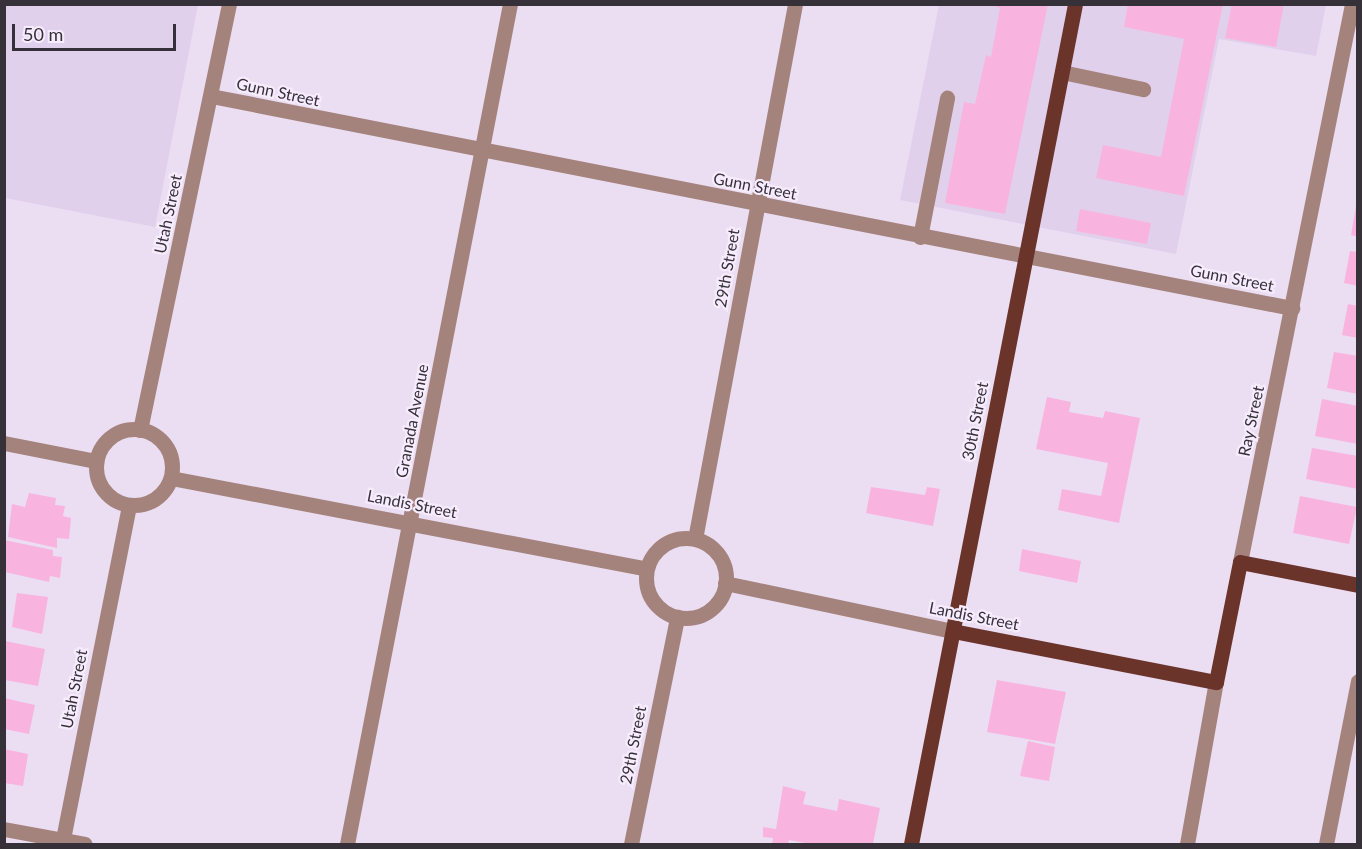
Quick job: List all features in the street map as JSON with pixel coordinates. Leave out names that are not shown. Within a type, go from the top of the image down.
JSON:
[{"type":"main road","name":"30th Street","points":[[911,844],[1075,4]]},
{"type":"main road","points":[[1240,562],[1358,585]]},
{"type":"main road","name":"Ray Street","points":[[1216,682],[1240,562]]},
{"type":"main road","name":"Landis Street","points":[[953,631],[1216,682]]},
{"type":"street","name":"Utah Street","points":[[140,430],[229,4]]},
{"type":"street","name":"Granada Avenue","points":[[347,844],[510,4]]},
{"type":"street","name":"29th Street","points":[[695,539],[795,4]]},
{"type":"street","name":"Ray Street","points":[[1240,562],[1352,4]]},
{"type":"street","points":[[1062,72],[1143,89]]},
{"type":"street","name":"Gunn Street","points":[[211,96],[482,152],[1292,308]]},
{"type":"street","points":[[920,237],[947,98]]},
{"type":"street","points":[[125,430],[140,430],[165,444],[171,455],[171,478],[154,500],[129,506],[106,494],[99,484],[96,461],[108,438],[125,430]]},
{"type":"street","points":[[4,443],[96,461]]},
{"type":"street","name":"Landis Street","points":[[171,478],[411,522],[646,569]]},
{"type":"street","name":"Utah Street","points":[[62,842],[129,506]]},
{"type":"street","points":[[695,539],[718,554],[725,583],[714,606],[703,614],[677,617],[665,612],[652,599],[646,582],[646,569],[658,548],[669,541],[695,539]]},
{"type":"street","name":"Landis Street","points":[[725,583],[953,631]]},
{"type":"street","name":"29th Street","points":[[632,844],[677,617]]},
{"type":"street","points":[[1326,844],[1358,681]]},
{"type":"street","name":"Ray Street","points":[[1187,844],[1216,682]]},
{"type":"street","points":[[4,829],[62,842],[85,844]]},
{"type":"shaded area","points":[[4,5],[198,5],[155,227],[5,198]]},
{"type":"shaded area","points":[[939,5],[1326,5],[1316,56],[1219,39],[1176,254],[900,200]]},
{"type":"building","points":[[989,4],[1048,4],[1005,214],[945,203],[964,102],[975,104],[986,55],[991,57],[1000,8]]},
{"type":"building","points":[[1128,4],[1223,4],[1184,196],[1096,178],[1103,145],[1161,157],[1184,39],[1124,27]]},
{"type":"building","points":[[1232,4],[1284,4],[1276,47],[1225,38]]},
{"type":"building","points":[[1356,206],[1358,206],[1358,237],[1351,235]]},
{"type":"building","points":[[1080,209],[1151,223],[1147,244],[1076,231]]},
{"type":"building","points":[[1350,251],[1358,252],[1358,286],[1344,283]]},
{"type":"building","points":[[1348,304],[1358,306],[1358,338],[1342,335]]},
{"type":"building","points":[[1334,352],[1358,356],[1358,394],[1327,388]]},
{"type":"building","points":[[1047,397],[1071,402],[1069,412],[1103,418],[1105,411],[1140,418],[1119,523],[1058,510],[1062,489],[1101,496],[1108,463],[1036,449]]},
{"type":"building","points":[[1322,399],[1358,406],[1358,444],[1315,436]]},
{"type":"building","points":[[1312,448],[1358,456],[1358,489],[1306,479]]},
{"type":"building","points":[[871,487],[925,495],[927,487],[940,489],[933,526],[866,513]]},
{"type":"building","points":[[29,493],[56,498],[55,505],[65,506],[63,516],[71,518],[69,539],[57,538],[57,548],[8,537],[12,504],[25,507]]},
{"type":"building","points":[[1300,496],[1357,507],[1349,544],[1293,533]]},
{"type":"building","points":[[4,540],[53,550],[53,556],[62,557],[60,578],[50,576],[49,582],[5,572]]},
{"type":"building","points":[[1022,549],[1081,561],[1077,583],[1019,571]]},
{"type":"building","points":[[17,593],[48,597],[42,634],[12,627]]},
{"type":"building","points":[[5,641],[45,649],[38,686],[5,680]]},
{"type":"building","points":[[997,680],[1066,692],[1055,744],[987,732]]},
{"type":"building","points":[[4,698],[35,705],[29,734],[4,729]]},
{"type":"building","points":[[1028,741],[1055,747],[1049,781],[1020,776]]},
{"type":"building","points":[[4,749],[28,754],[23,786],[4,783]]},
{"type":"building","points":[[783,786],[806,792],[803,804],[837,811],[839,799],[880,808],[873,844],[810,844],[789,840],[788,844],[772,844],[773,838],[763,837],[763,827],[776,829]]}]
